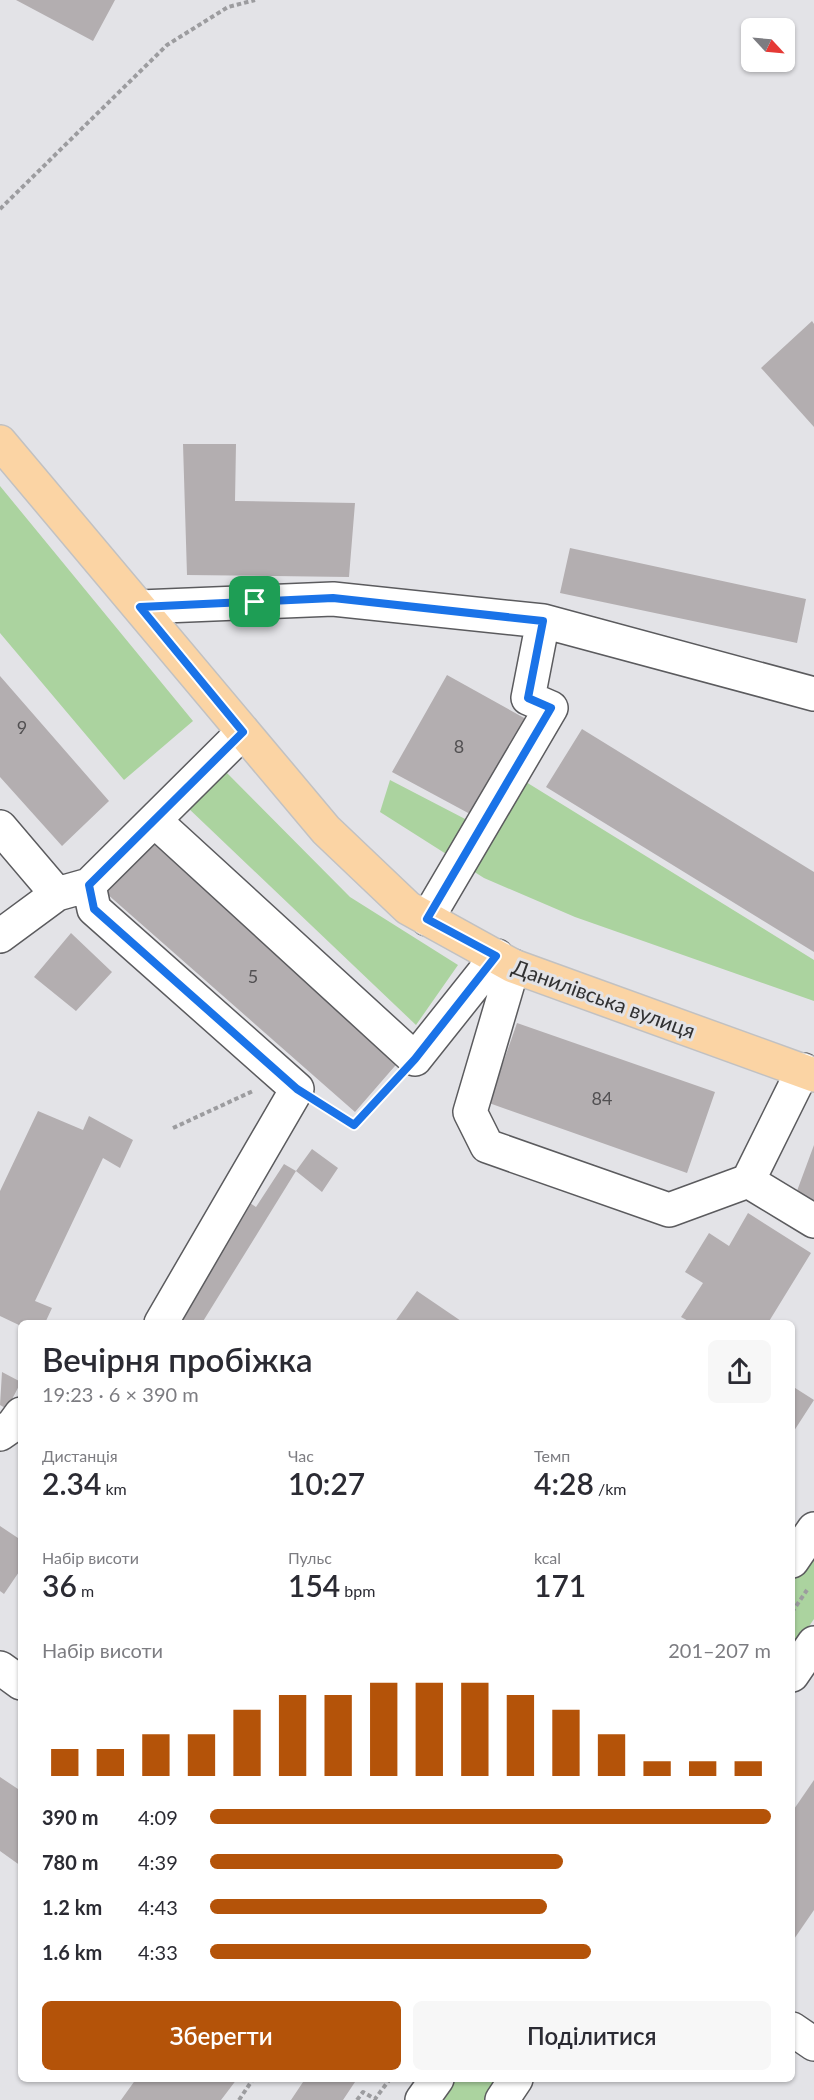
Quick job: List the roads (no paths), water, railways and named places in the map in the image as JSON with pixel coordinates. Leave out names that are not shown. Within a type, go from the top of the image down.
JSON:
[{"type":"main road","name":"Данилівська вулиця","points":[[0,442],[326,830],[408,908],[505,961],[808,1072]]},
{"type":"street","points":[[140,607],[333,598],[543,621],[814,694]]},
{"type":"street","points":[[427,919],[551,708],[528,698],[543,621]]},
{"type":"street","points":[[0,936],[57,894],[89,885],[243,732]]},
{"type":"street","points":[[155,821],[415,1059],[505,961]]},
{"type":"street","points":[[0,827],[57,894]]},
{"type":"street","points":[[89,885],[94,909],[290,1083],[163,1320]]},
{"type":"street","points":[[505,961],[470,1112],[487,1146],[669,1209],[748,1181],[808,1072]]},
{"type":"street","points":[[748,1181],[814,1221]]},
{"type":"street","points":[[0,1434],[13,1425],[18,1418]]},
{"type":"street","points":[[795,1670],[814,1642]]},
{"type":"street","points":[[0,1668],[18,1681]]},
{"type":"street","points":[[795,2031],[814,2044]]},
{"type":"street","points":[[422,2100],[435,2082]]},
{"type":"street","points":[[502,2100],[514,2082]]}]
